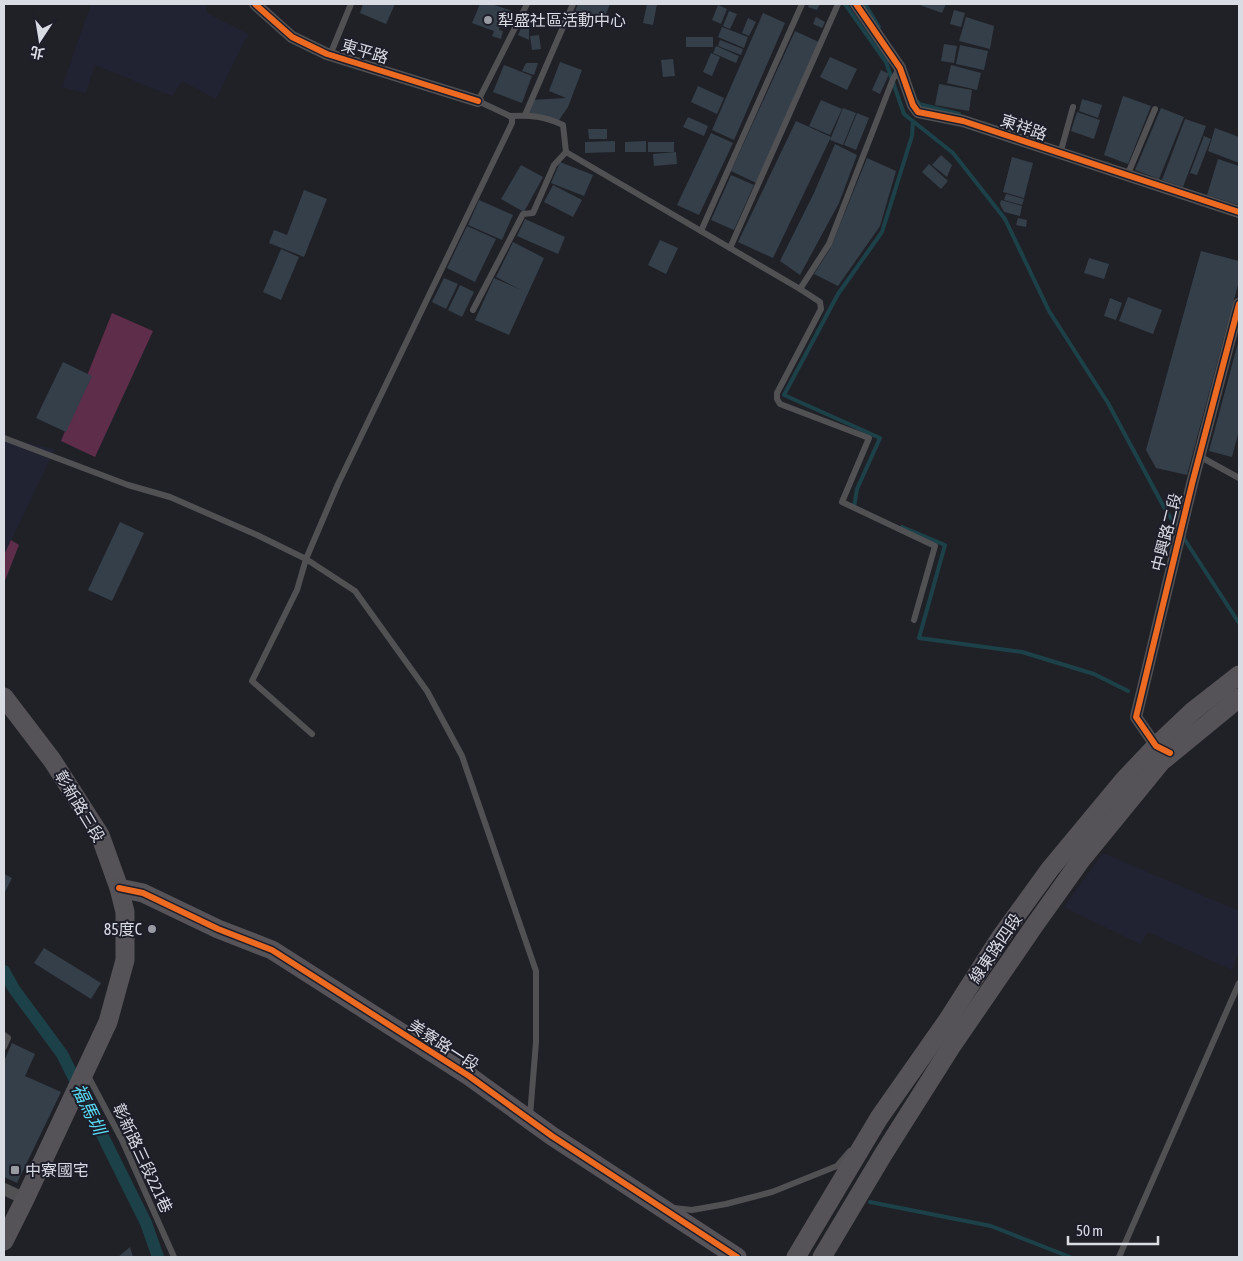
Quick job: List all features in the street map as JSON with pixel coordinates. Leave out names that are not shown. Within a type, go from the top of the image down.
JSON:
[{"type":"main road","name":"線東路四段","points":[[822,1257],[884,1153],[946,1056],[1034,926],[1133,794],[1163,749],[1193,711],[1239,675]]},
{"type":"main road","name":"彰新路三段","points":[[4,697],[52,760],[100,835],[119,888],[125,912],[125,960],[108,1022],[26,1199]]},
{"type":"main road","name":"線東路四段","points":[[796,1257],[879,1118],[947,1021],[1000,938],[1050,869],[1123,781],[1163,749],[1239,698]]},
{"type":"main road","name":"美寮路一段","points":[[119,888],[142,893],[218,929],[272,950],[469,1076],[552,1136],[738,1257]]},
{"type":"main road","points":[[4,1241],[26,1199]]},
{"type":"street","name":"東平路","points":[[255,4],[292,37],[330,55],[478,101]]},
{"type":"street","name":"東祥路","points":[[856,4],[900,68],[913,105],[918,112],[963,121],[1061,149],[1127,176],[1239,212]]},
{"type":"street","name":"中興路二段","points":[[1163,749],[1136,717],[1199,456],[1239,304]]},
{"type":"street","points":[[4,1188],[26,1199]]},
{"type":"lane","points":[[330,55],[351,4]]},
{"type":"lane","points":[[527,4],[478,101],[510,116],[525,115],[546,118],[563,126],[566,152]]},
{"type":"lane","points":[[525,115],[572,4]]},
{"type":"lane","points":[[701,231],[802,4]]},
{"type":"lane","points":[[730,248],[838,4]]},
{"type":"lane","points":[[800,289],[828,244],[892,78],[900,68]]},
{"type":"lane","points":[[1061,149],[1074,107]]},
{"type":"lane","points":[[1127,176],[1155,109]]},
{"type":"lane","points":[[312,734],[252,681],[297,590],[306,559],[338,484],[512,123],[510,116]]},
{"type":"lane","points":[[566,152],[820,302],[822,309],[777,392],[777,399],[780,404],[869,438],[842,502],[935,546],[914,620]]},
{"type":"lane","points":[[472,310],[523,214],[533,213],[554,164],[566,152]]},
{"type":"lane","points":[[4,438],[128,485],[170,497],[258,535],[306,559],[355,591],[427,691],[462,756],[536,971],[537,1024],[530,1119]]},
{"type":"lane","points":[[1199,456],[1239,478]]},
{"type":"lane","points":[[1119,1257],[1239,983]]},
{"type":"lane","points":[[4,1047],[6,1036]]},
{"type":"lane","name":"彰新路三段221巷","points":[[85,1071],[122,1140],[174,1257]]},
{"type":"lane","points":[[648,1200],[670,1208],[692,1210],[726,1204],[772,1192],[837,1166],[879,1118]]},
{"type":"shaded area","points":[[91,4],[207,4],[207,13],[248,34],[216,99],[182,81],[172,96],[95,65],[86,93],[62,87]]},
{"type":"shaded area","points":[[112,313],[153,331],[95,457],[61,441]]},
{"type":"shaded area","points":[[4,436],[55,449],[4,555]]},
{"type":"shaded area","points":[[11,540],[19,545],[4,583],[4,555]]},
{"type":"shaded area","points":[[1103,853],[1239,911],[1239,951],[1232,970],[1148,932],[1140,944],[1064,907]]},
{"type":"building","points":[[363,4],[395,4],[386,24],[360,13]]},
{"type":"building","name":"犁盛社區活動中心","points":[[480,4],[491,4],[512,11],[509,18],[504,16],[501,22],[499,30],[503,31],[501,39],[492,36],[494,31],[472,23]]},
{"type":"building","points":[[578,4],[610,4],[601,26],[574,14]]},
{"type":"building","points":[[647,4],[657,4],[653,25],[643,23]]},
{"type":"building","points":[[809,4],[820,4],[817,10],[808,7]]},
{"type":"building","points":[[917,4],[946,4],[942,13]]},
{"type":"building","points":[[718,5],[727,9],[721,24],[712,20]]},
{"type":"building","points":[[954,10],[965,13],[961,27],[950,24]]},
{"type":"building","points":[[729,11],[737,14],[730,29],[723,26]]},
{"type":"building","points":[[763,13],[785,23],[734,140],[712,130]]},
{"type":"building","points":[[816,17],[825,22],[822,28],[813,24]]},
{"type":"building","points":[[966,17],[994,26],[990,49],[959,41]]},
{"type":"building","points":[[748,18],[756,22],[749,36],[742,33]]},
{"type":"building","points":[[522,26],[529,29],[529,40],[518,35]]},
{"type":"building","points":[[722,27],[748,37],[744,48],[718,37]]},
{"type":"building","points":[[795,31],[821,43],[756,183],[731,171]]},
{"type":"building","points":[[539,35],[541,49],[532,50],[530,36]]},
{"type":"building","points":[[686,37],[713,37],[713,47],[686,47]]},
{"type":"building","points":[[720,40],[743,49],[741,55],[718,46]]},
{"type":"building","points":[[944,44],[957,46],[954,63],[941,61]]},
{"type":"building","points":[[960,45],[988,51],[984,70],[956,64]]},
{"type":"building","points":[[716,46],[739,56],[736,63],[713,53]]},
{"type":"building","points":[[711,53],[720,57],[712,76],[703,72]]},
{"type":"building","points":[[830,57],[857,69],[847,90],[820,77]]},
{"type":"building","points":[[673,59],[675,76],[663,77],[661,60]]},
{"type":"building","points":[[560,62],[582,70],[568,107],[559,120],[527,115],[531,100],[566,98],[549,91]]},
{"type":"building","points":[[526,63],[538,63],[534,75],[522,71]]},
{"type":"building","points":[[504,65],[532,76],[522,103],[493,92]]},
{"type":"building","points":[[951,65],[981,73],[977,90],[947,83]]},
{"type":"building","points":[[881,70],[889,74],[880,94],[872,90]]},
{"type":"building","points":[[939,84],[972,90],[969,111],[935,105]]},
{"type":"building","points":[[698,86],[724,98],[717,114],[691,102]]},
{"type":"building","points":[[1123,96],[1151,106],[1128,164],[1104,155]]},
{"type":"building","points":[[1082,99],[1102,105],[1098,118],[1079,111]]},
{"type":"building","points":[[821,100],[842,109],[830,135],[809,126]]},
{"type":"building","points":[[843,108],[856,113],[843,145],[830,140]]},
{"type":"building","points":[[1161,108],[1184,117],[1159,179],[1135,170]]},
{"type":"building","points":[[1077,112],[1100,120],[1094,139],[1071,131]]},
{"type":"building","points":[[857,113],[869,118],[856,150],[844,145]]},
{"type":"building","points":[[688,117],[708,126],[704,136],[683,127]]},
{"type":"building","points":[[1185,119],[1206,126],[1183,187],[1162,180]]},
{"type":"building","points":[[796,121],[831,137],[773,258],[738,242]]},
{"type":"building","points":[[1215,128],[1239,137],[1239,163],[1208,151]]},
{"type":"building","points":[[588,129],[607,129],[607,139],[589,139]]},
{"type":"building","points":[[711,133],[733,143],[699,215],[677,205]]},
{"type":"building","points":[[1204,136],[1211,139],[1197,175],[1190,173]]},
{"type":"building","points":[[615,141],[615,152],[585,153],[585,142]]},
{"type":"building","points":[[646,141],[646,152],[625,152],[625,142]]},
{"type":"building","points":[[648,142],[674,142],[674,152],[648,152]]},
{"type":"building","points":[[835,144],[857,155],[839,203],[800,275],[780,261],[814,193]]},
{"type":"building","points":[[676,152],[677,164],[654,166],[653,154]]},
{"type":"building","points":[[941,155],[952,165],[947,177],[932,165]]},
{"type":"building","points":[[1012,157],[1033,163],[1024,198],[1003,192]]},
{"type":"building","points":[[867,158],[896,171],[880,226],[838,286],[814,274],[830,249]]},
{"type":"building","points":[[1218,159],[1239,166],[1239,205],[1207,195]]},
{"type":"building","points":[[560,162],[593,175],[584,196],[551,183]]},
{"type":"building","points":[[929,164],[948,181],[941,189],[922,172]]},
{"type":"building","points":[[521,165],[543,177],[524,212],[501,199]]},
{"type":"building","points":[[731,175],[754,185],[734,230],[711,220]]},
{"type":"building","points":[[553,185],[582,200],[573,217],[544,202]]},
{"type":"building","points":[[304,190],[327,199],[304,257],[269,243],[274,230],[287,235]]},
{"type":"building","points":[[1006,194],[1024,199],[1022,205],[1004,200]]},
{"type":"building","points":[[479,200],[513,215],[502,240],[468,225]]},
{"type":"building","points":[[1001,200],[1022,206],[1020,216],[1004,212],[1000,204]]},
{"type":"building","points":[[1018,218],[1027,220],[1026,227],[1016,225]]},
{"type":"building","points":[[525,219],[565,237],[558,254],[517,236]]},
{"type":"building","points":[[467,226],[496,239],[475,282],[447,268]]},
{"type":"building","points":[[660,240],[678,248],[666,274],[648,265]]},
{"type":"building","points":[[513,242],[544,258],[509,335],[475,320],[494,278],[521,290],[496,277]]},
{"type":"building","points":[[281,249],[299,257],[281,300],[263,292]]},
{"type":"building","points":[[1201,251],[1239,261],[1239,281],[1187,475],[1156,468],[1146,450]]},
{"type":"building","points":[[1089,258],[1109,264],[1104,279],[1084,273]]},
{"type":"building","points":[[444,278],[458,284],[446,309],[432,302]]},
{"type":"building","points":[[460,285],[474,292],[462,317],[448,310]]},
{"type":"building","points":[[1128,297],[1162,310],[1153,334],[1119,321]]},
{"type":"building","points":[[1110,298],[1122,303],[1116,320],[1104,316]]},
{"type":"building","points":[[1239,339],[1239,430],[1232,457],[1209,451]]},
{"type":"building","points":[[63,362],[92,376],[66,432],[36,418]]},
{"type":"building","points":[[120,522],[144,533],[112,601],[88,590]]},
{"type":"building","points":[[4,874],[12,878],[4,894]]},
{"type":"building","points":[[44,948],[101,983],[91,999],[34,963]]},
{"type":"building","points":[[12,1043],[35,1054],[25,1076],[61,1092],[17,1183],[4,1177],[4,1061]]},
{"type":"building","points":[[130,1247],[133,1257],[118,1257]]},
{"type":"waterway","points":[[845,4],[886,62],[904,114],[953,153],[1005,219],[1049,311],[1108,403],[1165,509],[1178,529]]},
{"type":"waterway","points":[[865,4],[879,27]]},
{"type":"waterway","points":[[918,102],[919,104],[959,114]]},
{"type":"waterway","points":[[854,507],[857,489],[880,438],[784,395],[838,294],[882,232],[912,136],[913,121]]},
{"type":"waterway","points":[[902,527],[945,545],[919,638],[1022,652],[1094,674],[1128,691]]},
{"type":"waterway","points":[[1183,537],[1239,623]]},
{"type":"waterway","name":"福馬圳","points":[[4,971],[14,989],[62,1054],[146,1223],[158,1257]]},
{"type":"waterway","points":[[870,1202],[991,1226],[1070,1257]]},
{"type":"cycle path","points":[[255,4],[292,37],[327,54],[478,101]]},
{"type":"cycle path","points":[[856,4],[900,68],[913,105],[918,112],[963,121],[1239,212]]},
{"type":"cycle path","points":[[1170,753],[1156,746],[1136,717],[1192,484],[1239,304]]},
{"type":"cycle path","points":[[119,888],[143,893],[218,929],[272,950],[469,1076],[552,1136],[737,1257]]},
{"type":"place","name":"犁盛社區活動中心","points":[[488,20]]},
{"type":"place","name":"85度C","points":[[152,929]]},
{"type":"place","name":"中寮國宅","points":[[15,1170]]}]
